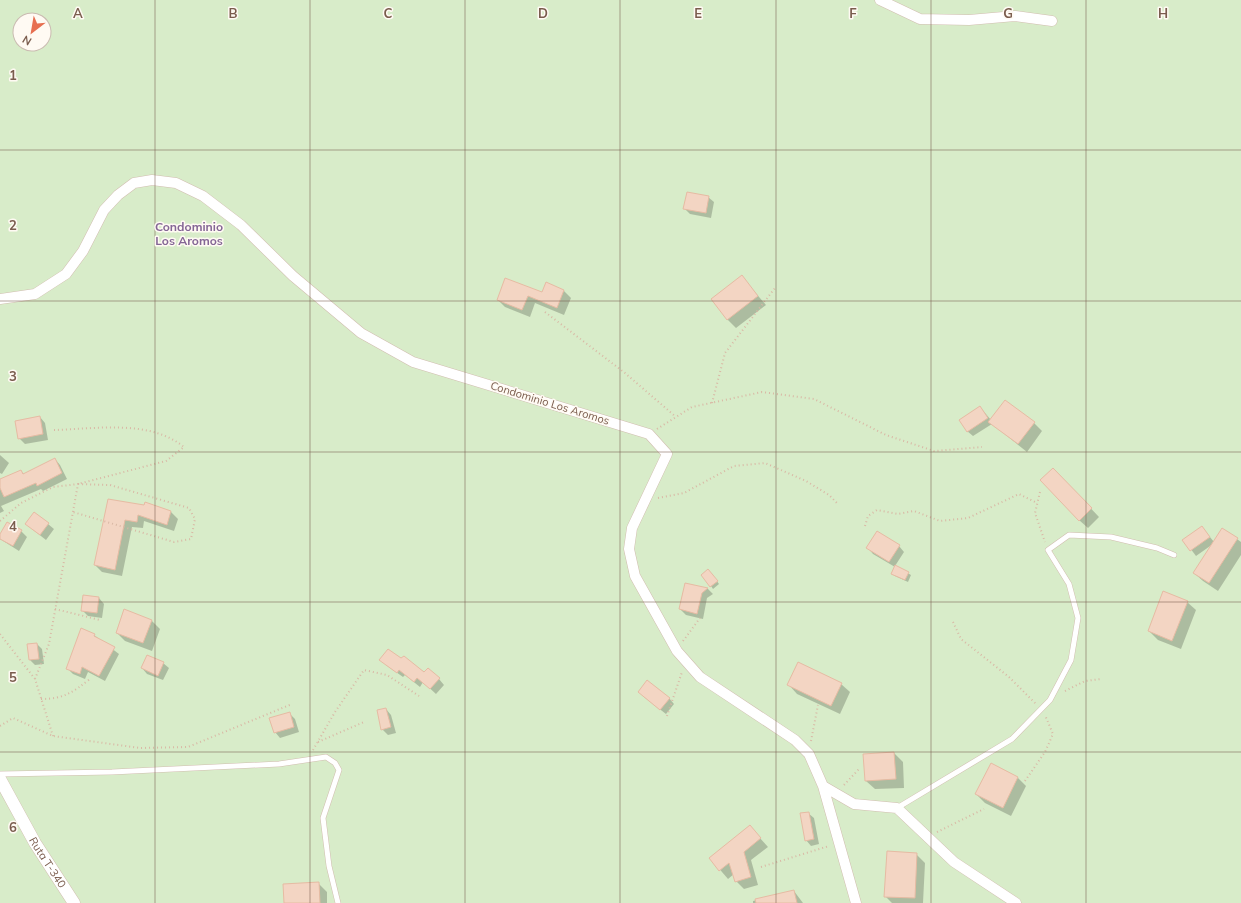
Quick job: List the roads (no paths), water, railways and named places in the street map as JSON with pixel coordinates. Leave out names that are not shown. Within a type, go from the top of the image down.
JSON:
[{"type":"street","points":[[880,0],[920,19],[969,20],[1015,16],[1052,21]]},
{"type":"street","name":"Condominio Los Aromos","points":[[0,299],[35,294],[66,274],[83,251],[104,210],[118,195],[134,183],[152,180],[176,183],[203,196],[240,225],[293,276],[361,333],[414,362],[649,434],[667,454],[632,528],[629,549],[635,576],[677,651],[700,677],[795,740],[809,754],[823,786]]},
{"type":"street","name":"Ruta T-340","points":[[0,778],[35,843],[74,903]]},
{"type":"street","points":[[823,786],[854,804],[897,808],[954,862],[1016,903]]},
{"type":"street","points":[[823,786],[856,903]]},
{"type":"lane","points":[[897,808],[1012,739],[1050,700],[1071,660],[1078,618],[1068,584],[1048,550],[1069,535],[1111,537],[1157,548],[1174,555]]},
{"type":"lane","points":[[0,774],[112,772],[279,764],[326,757],[335,763],[339,770],[323,818],[329,866],[338,903]]},
{"type":"district","name":"Condominio Los Aromos","points":[[189,234]]}]
